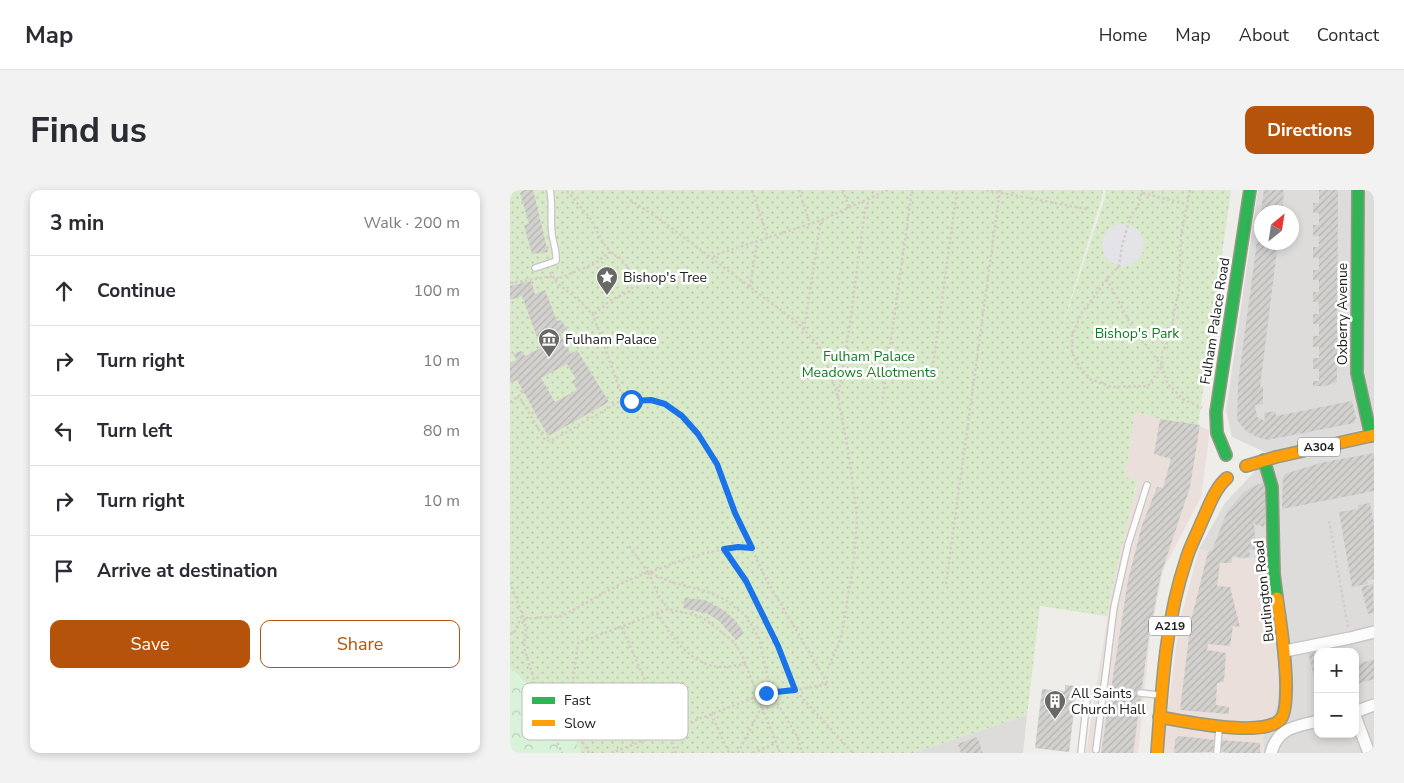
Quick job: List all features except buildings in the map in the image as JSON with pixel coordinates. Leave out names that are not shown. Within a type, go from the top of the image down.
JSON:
[{"type":"main road","name":"Fulham Palace Road","points":[[1223,466],[1216,428],[1216,412],[1223,369],[1224,347],[1244,237],[1250,190]]},
{"type":"main road","name":"Oxberry Avenue","points":[[1358,190],[1357,373],[1372,435]]},
{"type":"main road","name":"A304","points":[[1246,466],[1264,460],[1372,435]]},
{"type":"main road","points":[[1223,466],[1235,453],[1245,462],[1246,466]]},
{"type":"main road","name":"Burlington Road","points":[[1264,460],[1272,487],[1274,574],[1285,650],[1282,725]]},
{"type":"main road","name":"A219","points":[[1223,466],[1232,479],[1240,477],[1246,466]]},
{"type":"main road","name":"A219","points":[[1157,753],[1161,695],[1169,628],[1186,559],[1221,482],[1223,466]]},
{"type":"main road","points":[[1159,716],[1219,727],[1282,725]]},
{"type":"street","points":[[1285,650],[1374,632]]},
{"type":"street","points":[[1359,711],[1374,705]]},
{"type":"street","points":[[1282,725],[1314,721]]},
{"type":"street","name":"Burlington Road","points":[[1271,753],[1282,725]]},
{"type":"street","points":[[1359,727],[1369,753]]},
{"type":"lane","points":[[535,268],[556,261],[557,250],[552,233],[552,200],[550,190]]},
{"type":"lane","points":[[1096,750],[1114,607],[1128,545],[1147,485]]},
{"type":"lane","points":[[1103,688],[1110,689]]},
{"type":"lane","points":[[1140,693],[1161,695]]},
{"type":"lane","points":[[1080,753],[1086,698]]},
{"type":"lane","points":[[1217,753],[1219,727]]},
{"type":"path","points":[[752,190],[768,238]]},
{"type":"path","points":[[799,190],[810,224]]},
{"type":"path","points":[[843,190],[849,208]]},
{"type":"path","points":[[712,257],[821,220],[889,190]]},
{"type":"path","points":[[882,404],[912,190]]},
{"type":"path","points":[[932,373],[957,190]]},
{"type":"path","points":[[986,190],[1000,191],[1087,209]]},
{"type":"path","points":[[1190,190],[1181,235],[1179,291],[1172,333],[1162,353],[1162,366],[1167,383],[1183,399],[1204,409],[1216,412]]},
{"type":"path","points":[[567,191],[590,218],[610,252],[620,258],[630,270],[634,285],[630,291],[611,300],[593,316]]},
{"type":"path","points":[[946,584],[1000,191]]},
{"type":"path","points":[[1162,366],[1148,386],[1112,387],[1090,379],[1079,366],[1072,354],[1072,336],[1081,314],[1107,278],[1119,266],[1122,246],[1130,218],[1138,206],[1143,191],[1186,204]]},
{"type":"path","points":[[838,397],[865,209],[870,199]]},
{"type":"path","points":[[630,200],[658,218],[750,286],[804,329],[819,346],[838,397],[849,456],[857,517],[854,561],[841,638],[828,668]]},
{"type":"path","points":[[804,329],[821,220]]},
{"type":"path","points":[[750,286],[757,242]]},
{"type":"path","points":[[510,283],[554,278],[594,264],[610,252]]},
{"type":"path","points":[[546,264],[554,278],[581,302],[593,316],[623,398],[631,401],[651,400],[665,404],[682,416],[698,434],[717,464],[735,513],[766,579],[828,684],[771,692],[688,722]]},
{"type":"path","points":[[1107,278],[1131,325],[1162,366]]},
{"type":"path","points":[[510,402],[519,396],[522,390]]},
{"type":"path","points":[[519,396],[545,440],[551,441],[617,404],[623,398]]},
{"type":"path","points":[[1329,521],[1350,638]]},
{"type":"path","points":[[629,546],[648,572],[659,596],[668,609]]},
{"type":"path","points":[[524,619],[562,616],[622,583],[692,557],[724,549],[752,548]]},
{"type":"path","points":[[724,549],[746,581],[778,646],[795,690],[853,753]]},
{"type":"path","points":[[648,572],[671,582],[708,592],[724,599],[745,615],[759,638],[771,692],[798,738],[802,753]]},
{"type":"path","points":[[510,582],[523,614],[526,631],[524,647],[535,683]]},
{"type":"path","points":[[573,683],[578,643],[668,609],[699,616],[734,641],[746,664],[780,753]]},
{"type":"path","points":[[657,613],[684,650],[703,663],[722,667],[746,664]]},
{"type":"path","points":[[510,634],[514,634],[523,614]]},
{"type":"path","points":[[622,627],[646,683]]},
{"type":"path","points":[[738,753],[762,706]]},
{"type":"path","points":[[711,714],[729,753]]},
{"type":"path","points":[[557,740],[562,753]]},
{"type":"path","points":[[581,740],[589,753]]},
{"type":"path","points":[[611,753],[642,740]]},
{"type":"path","points":[[670,740],[676,753]]},
{"type":"path","points":[[753,753],[776,743]]},
{"type":"shaded area","points":[[1258,190],[1374,190],[1374,427],[1267,453],[1232,437],[1226,411],[1254,218],[1254,250],[1299,250],[1299,205],[1256,205]]},
{"type":"shaded area","points":[[1127,224],[1135,227],[1141,233],[1144,245],[1141,257],[1135,263],[1119,266],[1111,263],[1105,257],[1102,241],[1105,233],[1111,227]]},
{"type":"shaded area","points":[[1135,412],[1210,430],[1201,497],[1163,570],[1150,637],[1138,753],[1086,753],[1112,587],[1138,480],[1125,477]]},
{"type":"shaded area","points":[[1374,442],[1374,753],[1264,753],[1263,737],[1277,703],[1267,558],[1239,559],[1199,549],[1225,503],[1257,469]]},
{"type":"shaded area","points":[[1199,549],[1239,559],[1267,558],[1281,674],[1277,703],[1263,737],[1264,753],[1162,753],[1179,625]]},
{"type":"shaded area","points":[[1027,715],[1023,753],[913,753]]},
{"type":"green space","points":[[510,190],[1103,190],[1060,334],[1105,198],[1105,190],[1231,190],[1198,426],[1155,418],[1135,412],[1125,477],[1138,479],[1112,587],[1107,616],[1040,606],[1027,715],[913,753],[582,753],[574,740],[688,740],[688,683],[526,683],[510,667]]},
{"type":"green space","points":[[510,667],[526,683],[522,683],[522,740],[574,740],[582,753],[510,753]]},
{"type":"traffic: fast","points":[[1226,455],[1217,433],[1216,412],[1250,190]]},
{"type":"traffic: fast","points":[[1358,190],[1357,373],[1371,436]]},
{"type":"traffic: fast","points":[[1264,460],[1272,487],[1274,574],[1277,598]]},
{"type":"traffic: slow","points":[[1246,466],[1276,457],[1374,435]]},
{"type":"traffic: slow","points":[[1157,753],[1169,631],[1179,583],[1189,550],[1210,503],[1219,487],[1227,478]]},
{"type":"traffic: slow","points":[[1159,717],[1240,728],[1257,728],[1280,720],[1284,712],[1286,681],[1277,598]]},
{"type":"place","name":"Bishop's Tree","points":[[607,296]]},
{"type":"place","name":"Fulham Palace","points":[[549,358]]},
{"type":"place","name":"All Saints Church Hall","points":[[1055,720]]},
{"type":"route","points":[[631,401],[651,400],[665,404],[682,416],[698,434],[717,464],[735,513],[752,548],[724,549],[746,581],[778,646],[795,690],[766,693]]},
{"type":"park label","name":"Bishop's Park","points":[[1137,333]]},
{"type":"park label","name":"Fulham Palace Meadows Allotments","points":[[869,364]]}]
